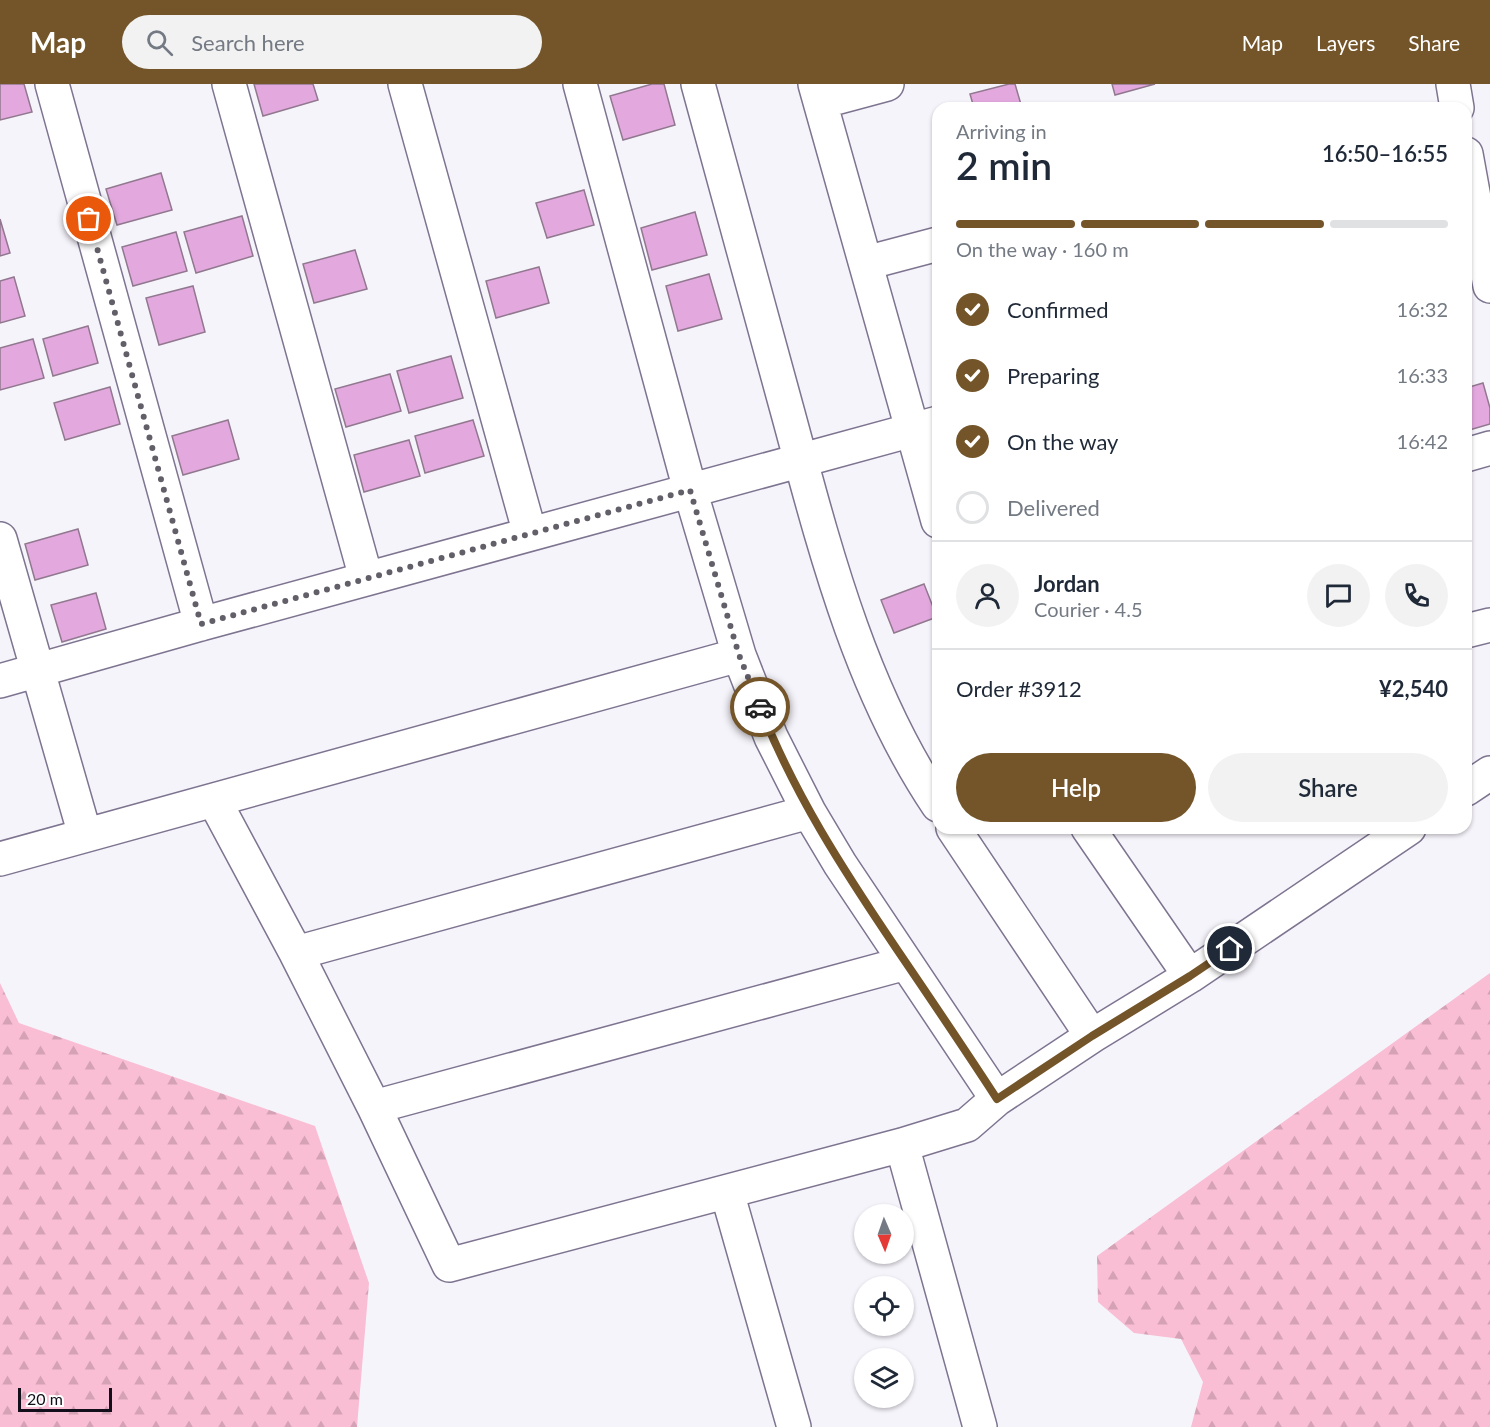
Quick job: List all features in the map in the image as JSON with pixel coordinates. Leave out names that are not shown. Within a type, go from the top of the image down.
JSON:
[{"type":"street","points":[[52,84],[201,624]]},
{"type":"street","points":[[229,84],[366,578]]},
{"type":"street","points":[[405,84],[530,534]]},
{"type":"street","points":[[580,84],[690,490],[739,655],[771,737],[809,812],[840,864],[997,1099]]},
{"type":"street","points":[[698,84],[826,554],[855,636],[906,754],[932,795]]},
{"type":"street","points":[[887,84],[818,93],[866,263],[925,426],[932,477]]},
{"type":"street","points":[[1472,204],[1481,279]]},
{"type":"street","points":[[866,263],[932,246]]},
{"type":"street","points":[[0,681],[366,578],[925,426]]},
{"type":"street","points":[[1472,453],[1490,448]]},
{"type":"street","points":[[0,539],[36,671],[86,835]]},
{"type":"street","points":[[1472,630],[1490,625]]},
{"type":"street","points":[[0,859],[739,655]]},
{"type":"street","points":[[1472,785],[1490,773]]},
{"type":"street","points":[[214,800],[296,953],[374,1107],[449,1265],[902,1145],[968,1125],[997,1099],[1092,1036],[1190,976],[1399,834]]},
{"type":"street","points":[[296,953],[809,812]]},
{"type":"street","points":[[957,834],[1092,1036]]},
{"type":"street","points":[[1092,834],[1190,976]]},
{"type":"street","points":[[374,1107],[906,963]]},
{"type":"street","points":[[902,1145],[980,1427]]},
{"type":"street","points":[[727,1192],[794,1427]]},
{"type":"green space","points":[[1490,973],[1490,1427],[1191,1427],[1203,1382],[1181,1339],[1134,1333],[1098,1302],[1097,1256]]},
{"type":"green space","points":[[0,983],[19,1023],[315,1126],[369,1283],[357,1427],[0,1427]]},
{"type":"building","points":[[0,84],[24,84],[32,112],[0,120]]},
{"type":"building","points":[[254,84],[313,84],[318,100],[263,116]]},
{"type":"building","points":[[652,84],[664,84],[675,125],[623,140],[610,96]]},
{"type":"building","points":[[1015,84],[1020,102],[972,102],[970,94]]},
{"type":"building","points":[[1112,84],[1155,84],[1115,95]]},
{"type":"building","points":[[161,173],[172,210],[117,225],[106,189]]},
{"type":"building","points":[[584,190],[594,225],[547,238],[536,203]]},
{"type":"building","points":[[695,212],[707,255],[652,270],[641,228]]},
{"type":"building","points":[[242,216],[253,256],[196,273],[184,232]]},
{"type":"building","points":[[0,219],[10,253],[0,256]]},
{"type":"building","points":[[176,232],[187,271],[133,286],[122,247]]},
{"type":"building","points":[[355,250],[367,289],[314,303],[303,264]]},
{"type":"building","points":[[539,267],[549,303],[496,318],[486,281]]},
{"type":"building","points":[[709,274],[722,319],[678,331],[666,286]]},
{"type":"building","points":[[14,277],[25,316],[0,323],[0,281]]},
{"type":"building","points":[[193,286],[205,332],[159,345],[146,298]]},
{"type":"building","points":[[88,326],[98,363],[53,376],[43,339]]},
{"type":"building","points":[[33,339],[44,378],[0,390],[0,348]]},
{"type":"building","points":[[451,356],[463,398],[409,413],[397,371]]},
{"type":"building","points":[[390,374],[401,411],[346,427],[335,389]]},
{"type":"building","points":[[1483,383],[1490,408],[1490,424],[1472,429],[1472,386]]},
{"type":"building","points":[[110,387],[120,424],[65,440],[54,403]]},
{"type":"building","points":[[228,420],[239,459],[183,475],[172,436]]},
{"type":"building","points":[[473,420],[484,456],[425,473],[415,436]]},
{"type":"building","points":[[409,440],[420,476],[364,492],[354,455]]},
{"type":"building","points":[[78,529],[88,565],[35,580],[25,544]]},
{"type":"building","points":[[924,584],[932,604],[932,619],[894,633],[881,600]]},
{"type":"building","points":[[96,593],[106,629],[62,642],[51,605]]},
{"type":"way so far","points":[[89,219],[201,624],[690,490],[739,655],[760,707]]},
{"type":"route","points":[[760,707],[771,737],[809,812],[840,864],[997,1099],[1230,949]]}]
